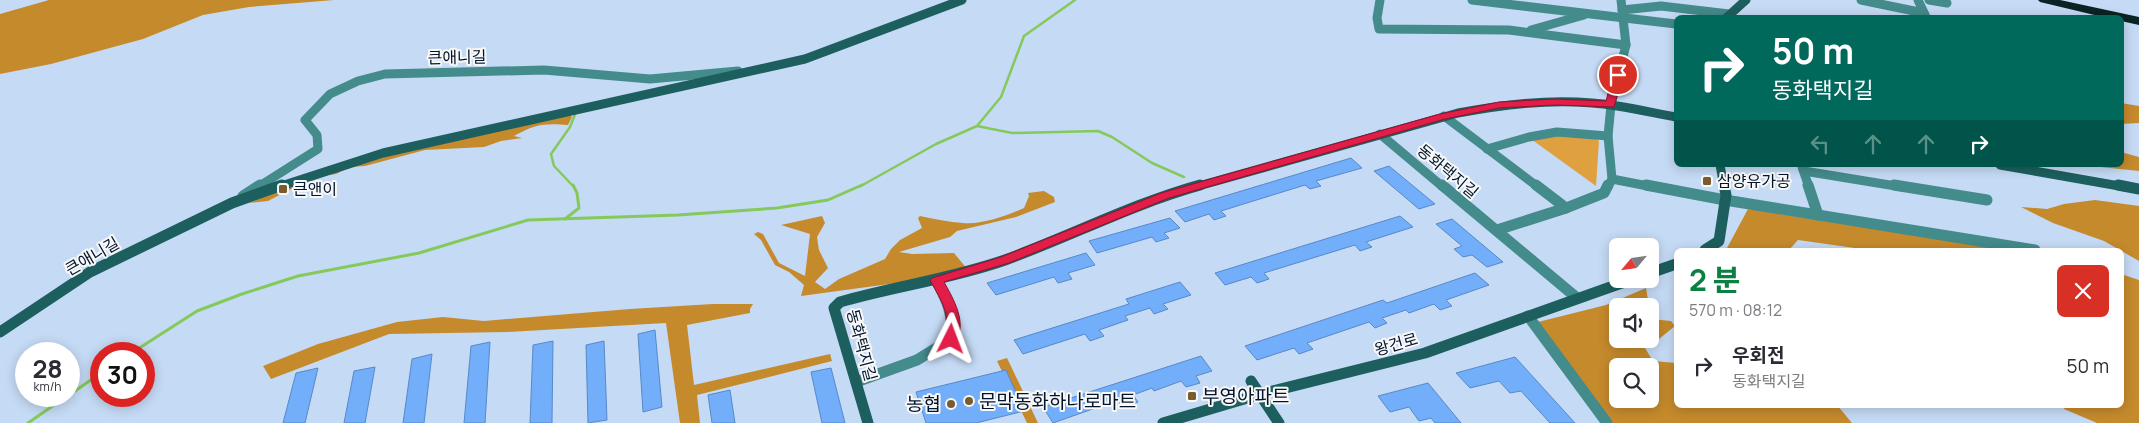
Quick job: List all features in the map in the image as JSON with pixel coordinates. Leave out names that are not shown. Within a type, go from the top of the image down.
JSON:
[{"type":"highway","points":[[2044,0],[2114,15]]},
{"type":"highway","points":[[2066,0],[2119,15]]},
{"type":"highway","points":[[2124,16],[2137,20]]},
{"type":"highway","points":[[2124,17],[2137,20]]},
{"type":"street","name":"큰애니길","points":[[0,332],[90,272],[163,235],[232,203],[311,175],[382,153],[805,58],[962,0]]},
{"type":"street","points":[[1380,0],[1377,18],[1379,29],[1509,30],[1626,45]]},
{"type":"street","points":[[1472,0],[1588,14],[1622,14],[1674,24]]},
{"type":"street","points":[[1496,230],[1566,208],[1604,193],[1612,179],[1608,136],[1610,105],[1626,45],[1621,0]]},
{"type":"street","points":[[1729,15],[1746,0]]},
{"type":"street","points":[[1861,0],[1925,15]]},
{"type":"street","points":[[1918,0],[1925,15]]},
{"type":"street","points":[[1929,0],[1947,3]]},
{"type":"street","points":[[1622,14],[1633,6],[1650,4],[1722,15]]},
{"type":"street","points":[[1524,32],[1588,14]]},
{"type":"street","name":"큰애니길","points":[[232,203],[318,149],[317,135],[305,120],[330,94],[358,81],[385,74],[544,70],[650,79],[759,69]]},
{"type":"street","name":"동화택지길","points":[[868,423],[834,308],[840,302],[936,280],[1005,260],[1165,195],[1444,116],[1499,105],[1555,102],[1610,105],[1674,117]]},
{"type":"street","points":[[1444,116],[1566,208]]},
{"type":"street","points":[[1487,149],[1529,137],[1557,132],[1608,136]]},
{"type":"street","name":"동화택지길","points":[[1380,134],[1578,298]]},
{"type":"street","points":[[1708,248],[1719,241],[1726,194],[1720,167]]},
{"type":"street","points":[[2012,167],[2139,189]]},
{"type":"street","points":[[1818,216],[1803,168],[1987,200]]},
{"type":"street","points":[[1612,179],[1818,216],[2022,248]]},
{"type":"street","points":[[1659,270],[1674,265]]},
{"type":"street","points":[[856,382],[901,367],[931,354],[951,339],[954,322],[950,306],[936,280]]},
{"type":"street","name":"왕건로","points":[[1163,423],[1261,394],[1425,353],[1609,287]]},
{"type":"street","points":[[1528,316],[1607,423]]},
{"type":"street","points":[[1251,381],[1279,423]]},
{"type":"shaded area","points":[[49,0],[334,0],[249,7],[203,15],[143,39],[51,64],[0,74],[0,14]]},
{"type":"shaded area","points":[[2124,104],[2139,106],[2139,123],[2124,124]]},
{"type":"shaded area","points":[[569,114],[572,117],[568,125],[540,125],[514,136],[522,138],[501,141],[484,147],[425,150],[365,166],[350,167],[336,174],[314,177],[268,201],[249,203],[338,167]]},
{"type":"shaded area","points":[[1553,135],[1593,137],[1599,141],[1596,186],[1531,139]]},
{"type":"shaded area","points":[[2124,153],[2139,157],[2139,171],[2100,167],[2124,167]]},
{"type":"shaded area","points":[[1044,191],[1054,197],[1055,202],[1016,217],[957,231],[950,237],[899,252],[912,254],[954,253],[968,270],[904,282],[801,296],[804,285],[789,272],[775,265],[761,240],[754,234],[758,232],[763,234],[779,263],[805,276],[810,234],[781,225],[822,216],[825,223],[817,237],[819,250],[828,268],[815,282],[825,289],[839,279],[885,259],[900,240],[922,228],[918,218],[920,216],[963,223],[986,221],[1024,208],[1029,196],[1028,193]]},
{"type":"shaded area","points":[[2095,200],[2139,206],[2139,261],[2124,252],[2124,248],[2116,248],[2104,241],[2053,223],[2021,207],[2047,209],[2064,204]]},
{"type":"shaded area","points":[[1748,209],[1999,248],[1855,248],[1798,240],[1791,248],[1727,248]]},
{"type":"shaded area","points":[[2124,275],[2139,280],[2139,423],[2097,423],[2064,409],[2124,408]]},
{"type":"shaded area","points":[[1646,288],[1648,298],[1622,298]]},
{"type":"shaded area","points":[[713,304],[753,304],[750,313],[687,325],[694,385],[830,354],[832,361],[697,395],[700,423],[680,423],[666,323],[507,332],[389,334],[271,379],[263,366],[318,344],[397,322],[443,317],[484,321]]},
{"type":"shaded area","points":[[1609,304],[1609,348],[1645,348],[1651,358],[1609,358],[1609,408],[1659,408],[1659,362],[1674,363],[1674,408],[1840,408],[1852,423],[1608,423],[1538,322]]},
{"type":"shaded area","points":[[1659,320],[1671,321],[1674,327],[1659,339]]},
{"type":"shaded area","points":[[1007,358],[1038,423],[1027,423],[997,361]]},
{"type":"building","points":[[1351,158],[1362,168],[1316,181],[1321,186],[1310,189],[1305,185],[1221,211],[1226,216],[1214,220],[1209,214],[1185,222],[1175,211]]},
{"type":"building","points":[[1389,166],[1435,204],[1419,209],[1374,171]]},
{"type":"building","points":[[1400,216],[1413,227],[1366,242],[1372,247],[1360,251],[1355,245],[1264,273],[1269,279],[1257,283],[1251,277],[1225,285],[1215,273]]},
{"type":"building","points":[[1170,218],[1180,228],[1164,233],[1169,238],[1156,242],[1152,237],[1097,253],[1089,241]]},
{"type":"building","points":[[1452,219],[1503,262],[1487,267],[1472,255],[1463,257],[1454,249],[1462,246],[1436,224]]},
{"type":"building","points":[[1086,253],[1095,265],[1068,273],[1072,279],[1058,283],[1054,277],[996,295],[987,283]]},
{"type":"building","points":[[1475,273],[1489,285],[1446,300],[1452,306],[1440,310],[1434,304],[1409,313],[1406,310],[1382,318],[1387,323],[1375,328],[1369,322],[1307,343],[1313,349],[1299,354],[1294,348],[1257,360],[1245,346],[1383,300],[1387,303]]},
{"type":"building","points":[[1180,282],[1191,295],[1163,304],[1168,309],[1154,314],[1150,308],[1125,316],[1128,320],[1099,330],[1104,336],[1090,341],[1085,334],[1023,354],[1014,340],[1129,304],[1126,299]]},
{"type":"building","points":[[655,330],[662,407],[643,412],[638,334]]},
{"type":"building","points":[[553,341],[552,423],[530,423],[533,345]]},
{"type":"building","points":[[604,341],[607,420],[588,423],[586,345]]},
{"type":"building","points":[[490,342],[485,423],[464,423],[471,346]]},
{"type":"building","points":[[432,354],[424,423],[403,423],[412,359]]},
{"type":"building","points":[[1201,356],[1212,371],[1196,376],[1200,383],[1186,387],[1181,381],[1154,391],[1152,388],[1133,395],[1138,402],[1123,408],[1118,400],[1053,423],[1043,407]]},
{"type":"building","points":[[1515,357],[1575,423],[1550,423],[1521,391],[1510,393],[1499,381],[1470,388],[1456,373]]},
{"type":"building","points":[[375,367],[365,423],[344,423],[354,371]]},
{"type":"building","points":[[318,368],[305,423],[283,423],[296,373]]},
{"type":"building","points":[[831,368],[845,423],[822,423],[811,372]]},
{"type":"building","name":"문막동화하나로마트","points":[[1006,370],[1024,411],[976,423],[926,423],[916,392]]},
{"type":"building","points":[[1428,383],[1461,423],[1435,423],[1431,418],[1419,421],[1409,407],[1390,412],[1378,396]]},
{"type":"building","points":[[730,390],[735,423],[712,423],[708,395]]},
{"type":"waterway","points":[[977,126],[1001,97],[1024,36],[1075,0]]},
{"type":"waterway","points":[[574,187],[554,166],[551,154],[570,127],[576,112]]},
{"type":"waterway","points":[[859,187],[936,144],[977,126]]},
{"type":"waterway","points":[[977,126],[1012,133],[1098,131],[1112,137],[1152,163],[1184,177]]},
{"type":"waterway","points":[[565,219],[678,215],[777,208],[828,200],[862,185]]},
{"type":"waterway","points":[[565,219],[579,208],[577,193],[574,187]]},
{"type":"waterway","points":[[149,342],[197,311],[298,276],[419,253],[528,220],[565,219]]},
{"type":"waterway","points":[[80,387],[90,381]]},
{"type":"waterway","points":[[28,423],[51,407]]},
{"type":"place","name":"삼양유가공","points":[[1707,181]]},
{"type":"place","name":"큰앤이","points":[[283,189]]},
{"type":"place","name":"부영아파트","points":[[1192,396]]},
{"type":"place","name":"문막동화하나로마트","points":[[969,401]]},
{"type":"place","name":"농협","points":[[951,404]]},
{"type":"route","points":[[951,339],[954,322],[950,306],[936,280],[1005,260],[1165,195],[1444,116],[1499,105],[1555,102],[1610,105],[1618,75]]}]
